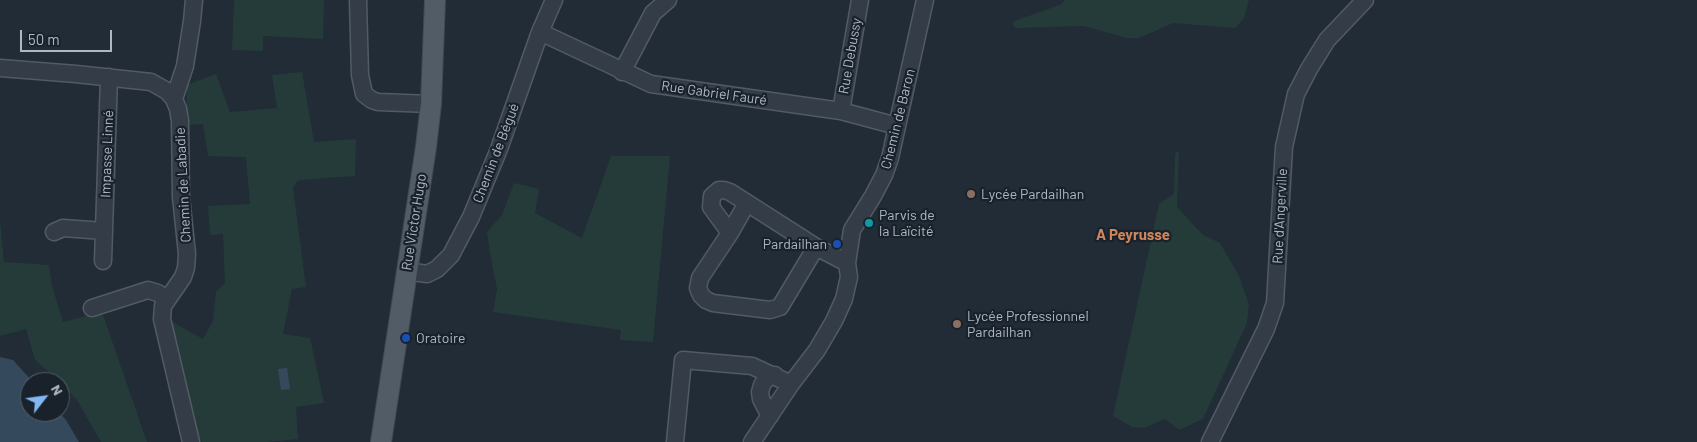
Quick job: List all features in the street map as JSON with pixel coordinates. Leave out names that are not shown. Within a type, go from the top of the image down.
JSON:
[{"type":"main road","name":"Rue Victor Hugo","points":[[381,442],[426,147],[431,104],[435,0]]},
{"type":"street","points":[[174,99],[185,66],[194,0]]},
{"type":"street","points":[[358,0],[360,76],[364,94],[378,102],[431,104]]},
{"type":"street","name":"Chemin de Bégué","points":[[406,271],[427,274],[437,268],[451,255],[472,217],[499,148],[540,32],[554,0]]},
{"type":"street","points":[[622,72],[653,13],[668,0]]},
{"type":"street","name":"Rue Debussy","points":[[841,111],[860,0]]},
{"type":"street","name":"Chemin de Baron","points":[[752,442],[791,384],[817,350],[844,300],[849,277],[847,263],[852,230],[884,175],[890,158],[926,0]]},
{"type":"street","name":"Rue d'Angerville","points":[[1210,442],[1266,329],[1275,303],[1284,147],[1296,94],[1327,40],[1365,0]]},
{"type":"street","name":"Rue Gabriel Fauré","points":[[540,32],[651,84],[841,111],[897,126]]},
{"type":"street","points":[[0,68],[151,82],[168,91],[174,99]]},
{"type":"street","name":"Impasse Linné","points":[[103,260],[109,77]]},
{"type":"street","name":"Chemin de Labadie","points":[[174,99],[180,120],[181,196],[187,254],[183,277],[167,300],[162,312],[162,319],[191,442]]},
{"type":"street","points":[[730,233],[711,207],[714,193],[724,190],[816,247],[847,263]]},
{"type":"street","points":[[747,203],[698,282],[701,295],[706,300],[713,303],[770,310],[780,308],[816,247]]},
{"type":"street","points":[[54,232],[63,228],[104,231]]},
{"type":"street","points":[[92,308],[148,290],[167,300]]},
{"type":"street","points":[[675,442],[683,360],[752,366],[791,384]]},
{"type":"street","points":[[770,416],[761,399],[760,392],[762,384],[766,379],[775,375]]},
{"type":"green space","points":[[234,0],[324,0],[323,39],[263,36],[263,51],[232,50]]},
{"type":"green space","points":[[1065,0],[1249,0],[1244,18],[1235,28],[1173,23],[1139,38],[1127,38],[1084,26],[1015,28],[1012,22],[1062,4]]},
{"type":"green space","points":[[302,72],[314,142],[356,139],[355,176],[300,180],[296,182],[293,188],[306,287],[292,289],[283,334],[310,338],[324,403],[296,407],[298,439],[267,442],[202,442],[196,435],[167,319],[203,339],[213,321],[216,292],[225,283],[223,234],[210,235],[208,206],[250,204],[246,157],[208,156],[203,124],[186,125],[187,85],[216,74],[230,112],[277,108],[272,75]]},
{"type":"green space","points":[[1179,150],[1177,207],[1203,235],[1220,243],[1239,276],[1249,304],[1247,323],[1203,419],[1179,430],[1165,419],[1144,428],[1132,427],[1113,416],[1159,204],[1174,194],[1175,154]]},
{"type":"green space","points":[[611,156],[670,156],[653,342],[620,340],[621,330],[493,312],[497,289],[487,232],[502,215],[514,183],[539,189],[535,213],[582,238]]},
{"type":"green space","points":[[0,220],[4,262],[49,265],[52,286],[63,322],[102,312],[147,442],[101,442],[77,400],[70,393],[70,372],[49,372],[35,360],[26,329],[0,336]]},
{"type":"water","points":[[0,357],[13,360],[24,372],[20,372],[20,422],[67,422],[79,442],[0,442]]},
{"type":"water","points":[[287,368],[290,389],[281,390],[278,369]]},
{"type":"place","name":"Lycée Pardailhan","points":[[971,194]]},
{"type":"place","name":"Parvis de la Laïcité","points":[[869,223]]},
{"type":"place","name":"Pardailhan","points":[[837,244]]},
{"type":"place","name":"Lycée Professionnel Pardailhan","points":[[957,324]]},
{"type":"place","name":"Oratoire","points":[[406,338]]},
{"type":"district","name":"A Peyrusse","points":[[1133,235]]}]
